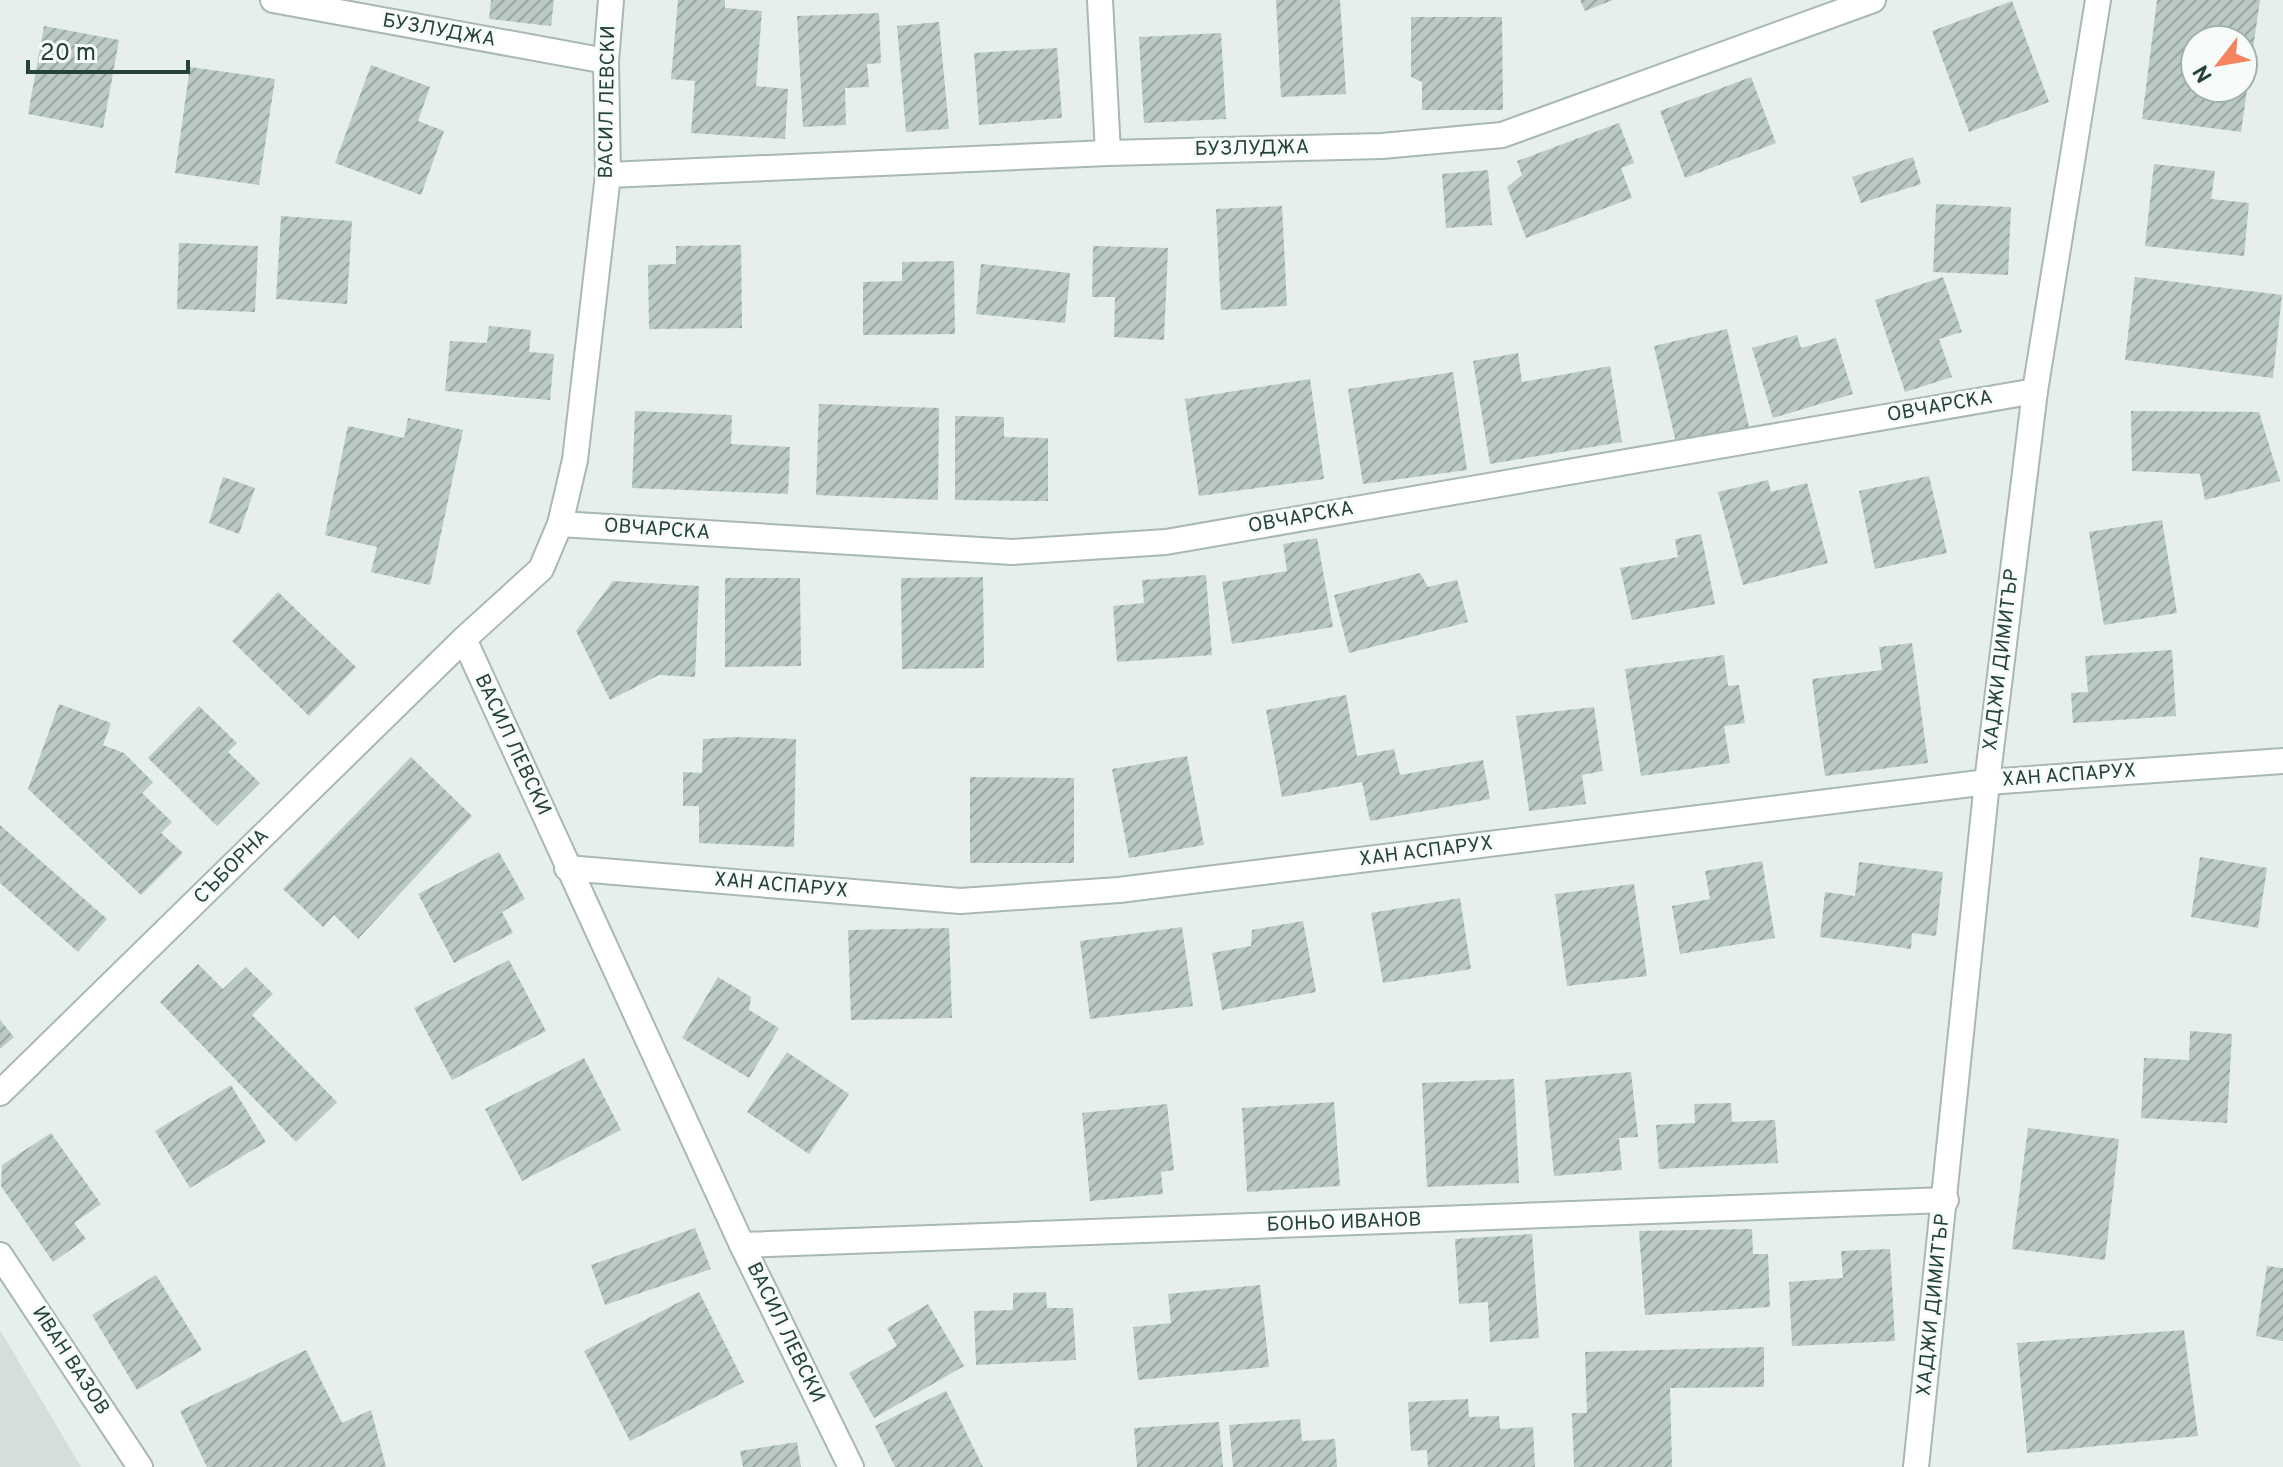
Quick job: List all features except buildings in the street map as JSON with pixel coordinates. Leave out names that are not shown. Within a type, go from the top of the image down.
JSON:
[{"type":"street","name":"БУЗЛУДЖА","points":[[273,0],[606,61]]},
{"type":"street","name":"ВАСИЛ ЛЕВСКИ","points":[[611,0],[606,61],[608,175],[575,460],[560,524],[541,569],[464,639],[742,1245],[851,1467]]},
{"type":"street","points":[[1100,0],[1108,153]]},
{"type":"street","name":"БУЗЛУДЖА","points":[[608,175],[1108,153],[1382,146],[1502,135],[1873,0]]},
{"type":"street","name":"ХАДЖИ ДИМИТЪР","points":[[1916,1467],[1987,782],[2035,391],[2098,0]]},
{"type":"street","name":"ОВЧАРСКА","points":[[560,524],[1012,552],[1166,542],[2035,391]]},
{"type":"street","name":"СЪБОРНА","points":[[0,1093],[464,639]]},
{"type":"street","name":"ХАН АСПАРУХ","points":[[567,868],[960,901],[1135,888],[1987,782],[2283,761]]},
{"type":"street","name":"БОНЬО ИВАНОВ","points":[[742,1245],[1946,1200]]},
{"type":"street","name":"ИВАН ВАЗОВ","points":[[0,1255],[140,1467]]},
{"type":"shaded area","points":[[0,1330],[81,1467],[0,1467]]}]
